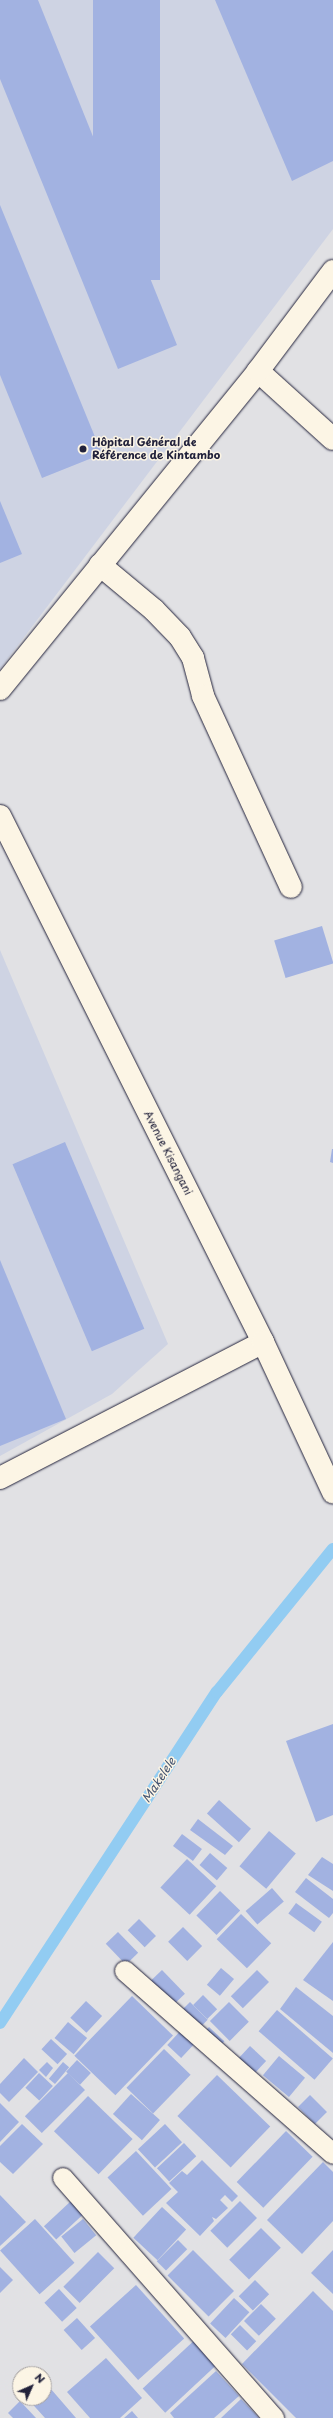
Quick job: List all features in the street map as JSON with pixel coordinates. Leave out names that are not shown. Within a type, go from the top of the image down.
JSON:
[{"type":"street","points":[[0,689],[258,371],[333,271]]},
{"type":"street","points":[[258,371],[333,439]]},
{"type":"street","points":[[100,565],[154,610],[180,637],[193,658],[203,696],[291,887]]},
{"type":"street","name":"Avenue Kisangani","points":[[0,816],[263,1342],[333,1492]]},
{"type":"street","points":[[0,1478],[263,1342]]},
{"type":"lane","points":[[125,1971],[333,2154]]},
{"type":"lane","points":[[63,2178],[274,2418]]},
{"type":"shaded area","name":"Hôpital Général de Référence de Kintambo","points":[[0,0],[333,0],[333,229],[0,669]]},
{"type":"shaded area","points":[[0,950],[168,1344],[112,1394],[0,1456]]},
{"type":"building","points":[[0,0],[38,0],[177,345],[118,369],[0,79]]},
{"type":"building","points":[[93,0],[160,0],[160,280],[93,280]]},
{"type":"building","points":[[215,0],[333,0],[333,161],[292,181]]},
{"type":"building","points":[[0,205],[102,454],[42,478],[0,375]]},
{"type":"building","points":[[0,501],[22,554],[0,563]]},
{"type":"building","points":[[322,926],[333,963],[286,978],[274,941]]},
{"type":"building","points":[[65,1142],[144,1329],[92,1351],[13,1164]]},
{"type":"building","points":[[333,1149],[333,1163],[330,1162]]},
{"type":"building","points":[[0,1260],[66,1419],[0,1446]]},
{"type":"building","points":[[333,1724],[333,1815],[316,1822],[286,1741]]},
{"type":"building","points":[[219,1800],[251,1829],[239,1842],[207,1813]]},
{"type":"building","points":[[198,1819],[233,1846],[225,1855],[190,1830]]},
{"type":"building","points":[[269,1831],[296,1853],[266,1889],[239,1866]]},
{"type":"building","points":[[182,1834],[202,1849],[193,1861],[173,1846]]},
{"type":"building","points":[[210,1853],[227,1868],[217,1880],[200,1865]]},
{"type":"building","points":[[322,1857],[333,1864],[333,1891],[308,1875]]},
{"type":"building","points":[[187,1859],[216,1886],[190,1915],[160,1888]]},
{"type":"building","points":[[306,1878],[333,1899],[333,1913],[329,1918],[295,1892]]},
{"type":"building","points":[[272,1888],[284,1902],[257,1925],[246,1911]]},
{"type":"building","points":[[220,1891],[240,1910],[217,1935],[196,1915]]},
{"type":"building","points":[[296,1903],[322,1922],[314,1932],[288,1914]]},
{"type":"building","points":[[241,1914],[271,1943],[247,1968],[217,1939]]},
{"type":"building","points":[[139,1919],[156,1936],[145,1947],[128,1930]]},
{"type":"building","points":[[183,1927],[202,1946],[187,1961],[168,1942]]},
{"type":"building","points":[[118,1932],[138,1953],[126,1965],[106,1944]]},
{"type":"building","points":[[333,1942],[333,2001],[303,1980]]},
{"type":"building","points":[[221,1968],[234,1979],[220,1996],[207,1985]]},
{"type":"building","points":[[162,1970],[185,1994],[173,2005],[150,1981]]},
{"type":"building","points":[[257,1970],[269,1982],[243,2008],[231,1996]]},
{"type":"building","points":[[296,1987],[333,2016],[333,2053],[280,2009]]},
{"type":"building","points":[[203,1995],[217,2009],[207,2019],[193,2005]]},
{"type":"building","points":[[132,1996],[173,2036],[115,2095],[74,2056]]},
{"type":"building","points":[[86,2001],[102,2016],[86,2033],[70,2018]]},
{"type":"building","points":[[190,2002],[208,2020],[196,2032],[178,2014]]},
{"type":"building","points":[[229,2002],[249,2022],[230,2041],[210,2021]]},
{"type":"building","points":[[277,2010],[333,2059],[314,2080],[259,2031]]},
{"type":"building","points":[[68,2022],[87,2038],[74,2054],[55,2038]]},
{"type":"building","points":[[185,2026],[199,2039],[181,2058],[167,2045]]},
{"type":"building","points":[[209,2027],[224,2041],[217,2049],[201,2035]]},
{"type":"building","points":[[51,2039],[67,2054],[58,2064],[41,2049]]},
{"type":"building","points":[[250,2046],[266,2061],[254,2073],[238,2058]]},
{"type":"building","points":[[164,2049],[191,2075],[153,2114],[126,2088]]},
{"type":"building","points":[[279,2056],[305,2078],[289,2097],[263,2075]]},
{"type":"building","points":[[24,2058],[38,2072],[9,2102],[0,2093],[0,2084]]},
{"type":"building","points":[[77,2060],[91,2073],[80,2085],[66,2072]]},
{"type":"building","points":[[47,2062],[53,2068],[46,2077],[39,2070]]},
{"type":"building","points":[[63,2062],[69,2067],[55,2084],[49,2079]]},
{"type":"building","points":[[39,2073],[53,2086],[39,2101],[25,2088]]},
{"type":"building","points":[[68,2073],[85,2090],[42,2133],[25,2116]]},
{"type":"building","points":[[217,2075],[270,2126],[231,2167],[177,2116]]},
{"type":"building","points":[[131,2094],[160,2120],[142,2140],[113,2114]]},
{"type":"building","points":[[310,2095],[327,2112],[315,2124],[298,2107]]},
{"type":"building","points":[[88,2096],[133,2139],[99,2174],[54,2131]]},
{"type":"building","points":[[0,2103],[19,2122],[0,2142]]},
{"type":"building","points":[[22,2124],[43,2144],[13,2174],[0,2162],[0,2146]]},
{"type":"building","points":[[165,2124],[182,2142],[155,2168],[138,2149]]},
{"type":"building","points":[[286,2131],[313,2157],[263,2208],[237,2182]]},
{"type":"building","points":[[184,2143],[196,2156],[169,2181],[157,2168]]},
{"type":"building","points":[[136,2151],[171,2189],[143,2216],[107,2178]]},
{"type":"building","points":[[202,2160],[238,2196],[232,2202],[225,2195],[220,2200],[228,2208],[216,2219],[212,2217],[214,2221],[200,2236],[166,2203],[178,2192],[169,2183],[182,2171],[187,2175]]},
{"type":"building","points":[[323,2162],[333,2172],[333,2221],[302,2254],[267,2220]]},
{"type":"building","points":[[0,2195],[26,2222],[0,2246]]},
{"type":"building","points":[[71,2201],[83,2214],[56,2239],[44,2226]]},
{"type":"building","points":[[240,2201],[257,2218],[227,2248],[210,2231]]},
{"type":"building","points":[[162,2207],[186,2230],[157,2260],[133,2238]]},
{"type":"building","points":[[35,2219],[74,2263],[40,2294],[0,2250]]},
{"type":"building","points":[[83,2219],[96,2235],[74,2253],[61,2237]]},
{"type":"building","points":[[261,2228],[281,2248],[249,2280],[229,2260]]},
{"type":"building","points":[[178,2240],[187,2249],[166,2270],[157,2261]]},
{"type":"building","points":[[193,2250],[234,2291],[209,2316],[168,2275]]},
{"type":"building","points":[[333,2250],[333,2294],[311,2273]]},
{"type":"building","points":[[98,2252],[114,2268],[80,2303],[63,2287]]},
{"type":"building","points":[[0,2267],[13,2280],[0,2293]]},
{"type":"building","points":[[255,2280],[269,2294],[253,2310],[239,2296]]},
{"type":"building","points":[[136,2285],[184,2339],[138,2380],[90,2326]]},
{"type":"building","points":[[59,2289],[77,2308],[62,2322],[44,2303]]},
{"type":"building","points":[[313,2291],[333,2311],[333,2418],[296,2418],[242,2364]]},
{"type":"building","points":[[234,2298],[249,2312],[225,2338],[210,2324]]},
{"type":"building","points":[[261,2304],[276,2319],[259,2336],[244,2321]]},
{"type":"building","points":[[77,2318],[95,2338],[82,2350],[64,2330]]},
{"type":"building","points":[[240,2325],[256,2341],[247,2350],[231,2334]]},
{"type":"building","points":[[199,2336],[222,2360],[165,2413],[143,2389]]},
{"type":"building","points":[[106,2358],[142,2398],[120,2418],[90,2418],[67,2392]]},
{"type":"building","points":[[216,2371],[239,2396],[214,2418],[174,2418],[170,2413]]},
{"type":"building","points":[[52,2390],[76,2418],[45,2418],[34,2406],[52,2406]]},
{"type":"building","points":[[241,2399],[259,2418],[221,2418]]},
{"type":"building","points":[[15,2406],[25,2406],[36,2418],[13,2418],[8,2413]]},
{"type":"building","points":[[132,2411],[138,2418],[124,2418]]},
{"type":"waterway","name":"Makelele","points":[[0,2023],[217,1692],[333,1549]]},
{"type":"place","name":"Hôpital Général de Référence de Kintambo","points":[[83,449]]}]
